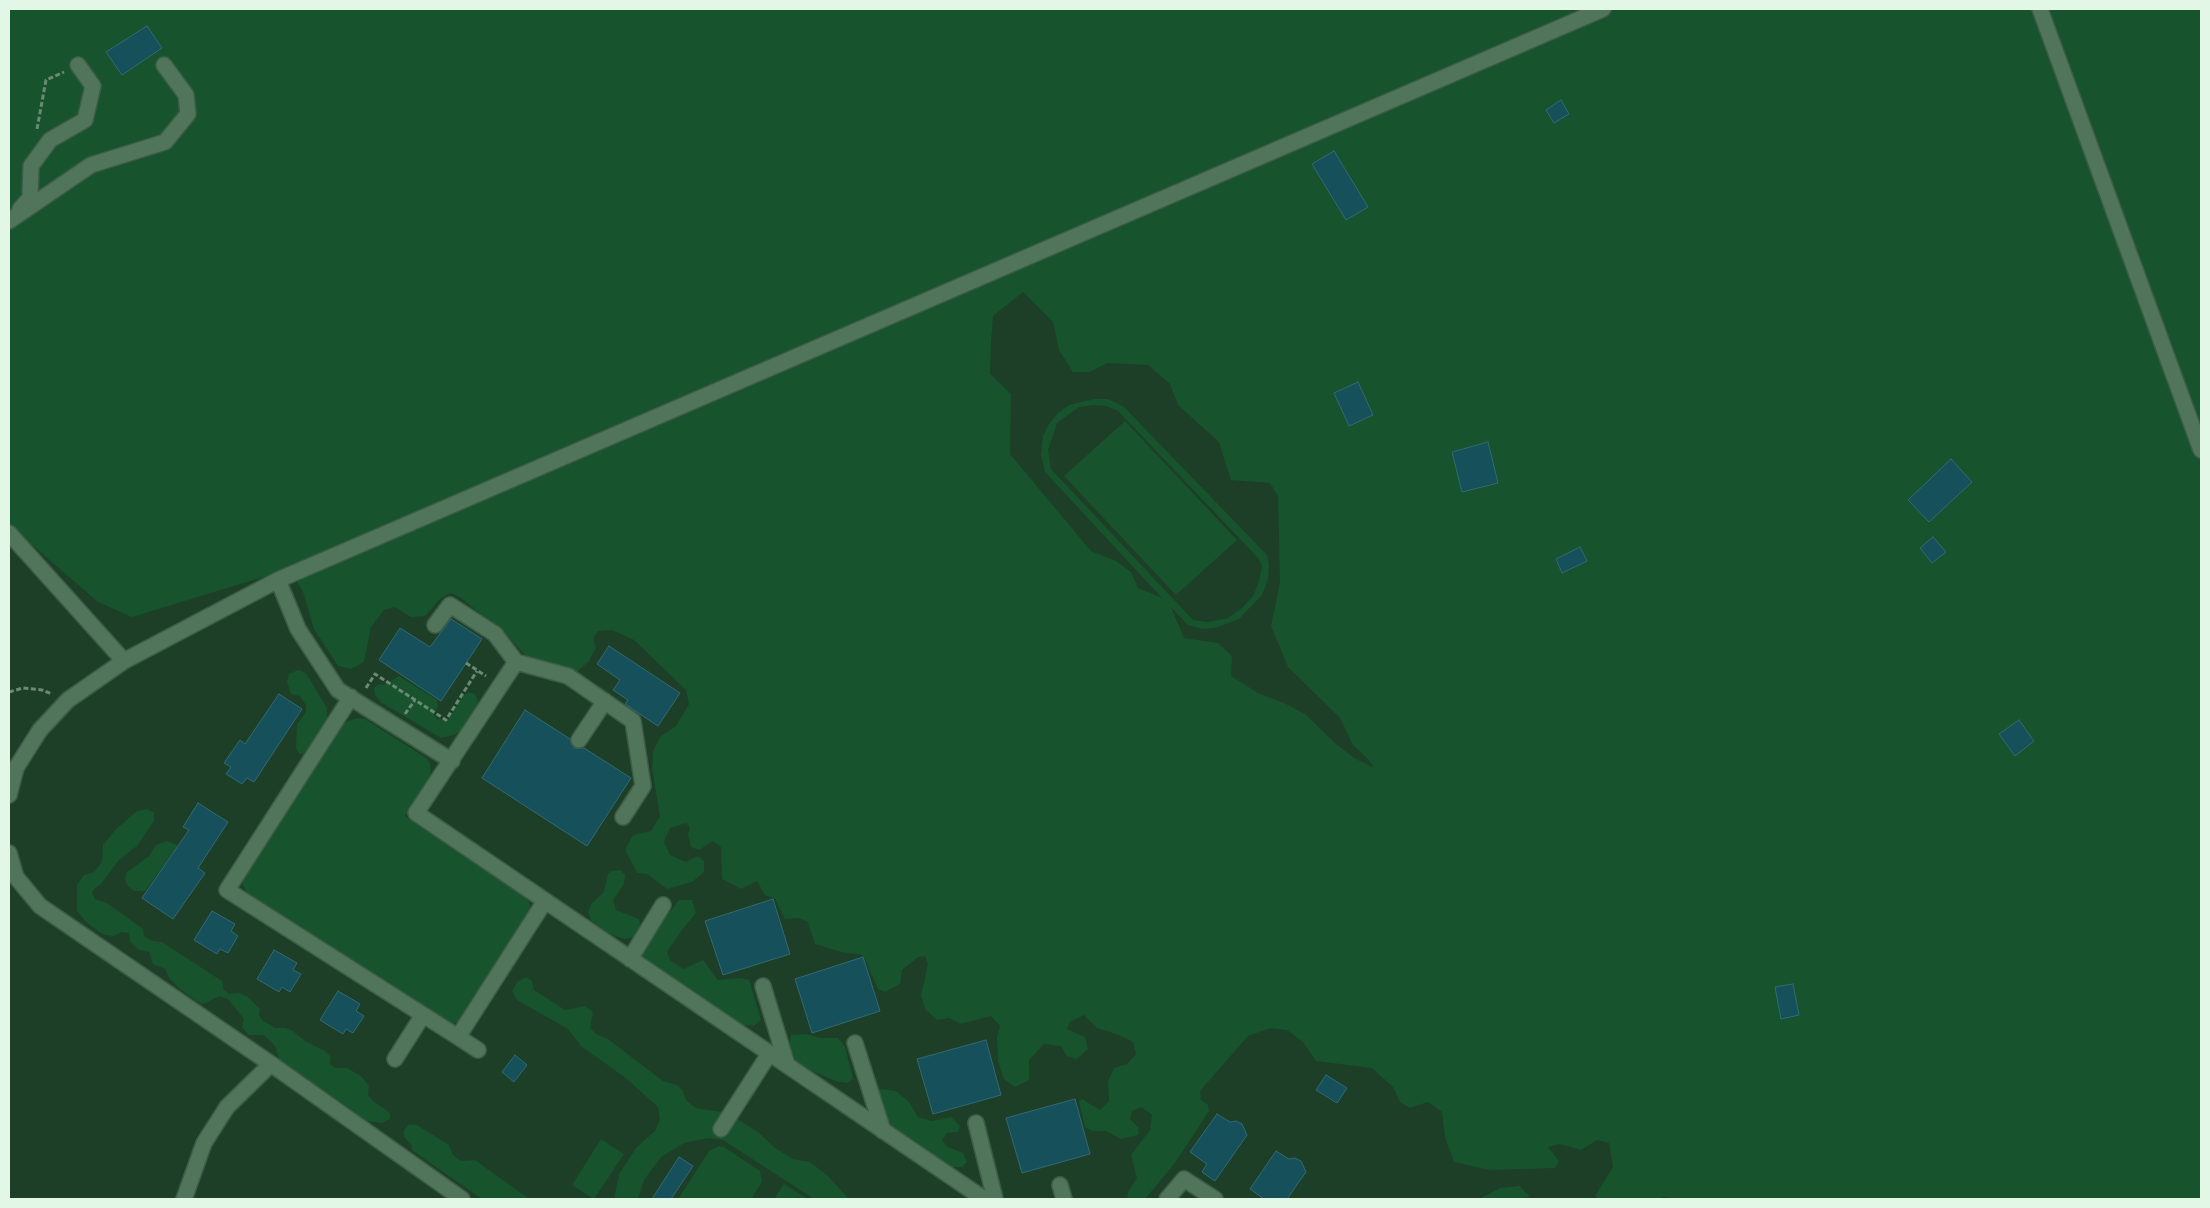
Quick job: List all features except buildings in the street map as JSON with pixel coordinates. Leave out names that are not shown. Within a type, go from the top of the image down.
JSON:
[{"type":"street","points":[[9,795],[16,768],[40,730],[68,700],[124,661],[278,580],[1603,9]]},
{"type":"street","points":[[2040,9],[2201,450]]},
{"type":"street","points":[[9,221],[30,198],[31,166],[50,140],[86,120],[93,86],[78,65]]},
{"type":"street","points":[[9,221],[90,165],[165,142],[188,114],[186,95],[164,65]]},
{"type":"street","points":[[9,533],[124,661]]},
{"type":"street","points":[[278,580],[298,629],[338,690],[452,761]]},
{"type":"street","points":[[435,625],[450,605],[495,634],[516,662],[568,676],[632,720],[643,786],[623,817]]},
{"type":"street","points":[[516,662],[416,813],[984,1199]]},
{"type":"street","points":[[354,699],[227,890],[478,1050]]},
{"type":"street","points":[[579,740],[605,701]]},
{"type":"street","points":[[9,853],[16,877],[40,906],[462,1199]]},
{"type":"street","points":[[458,1037],[545,901]]},
{"type":"street","points":[[630,959],[663,905]]},
{"type":"street","points":[[764,986],[787,1065]]},
{"type":"street","points":[[395,1059],[423,1015]]},
{"type":"street","points":[[855,1043],[883,1131]]},
{"type":"street","points":[[721,1129],[770,1054]]},
{"type":"street","points":[[184,1199],[204,1144],[227,1107],[270,1064]]},
{"type":"street","points":[[976,1123],[995,1199]]},
{"type":"street","points":[[1167,1199],[1184,1179],[1215,1199]]},
{"type":"path","points":[[37,130],[46,80],[78,65]]},
{"type":"path","points":[[466,663],[501,686]]},
{"type":"path","points":[[354,699],[375,674],[446,720],[478,671]]},
{"type":"path","points":[[9,692],[23,688],[42,690],[68,700]]},
{"type":"green space","points":[[9,9],[2201,9],[2201,1199],[1684,1199],[1663,1197],[1661,1199],[1598,1199],[1595,1196],[1613,1167],[1609,1143],[1597,1140],[1581,1150],[1559,1144],[1548,1147],[1559,1161],[1555,1168],[1489,1170],[1454,1162],[1445,1137],[1442,1112],[1428,1102],[1410,1108],[1400,1102],[1393,1087],[1372,1068],[1316,1061],[1303,1042],[1287,1030],[1270,1028],[1248,1036],[1200,1091],[1201,1100],[1208,1105],[1209,1111],[1175,1163],[1145,1199],[1129,1199],[1127,1195],[1137,1178],[1131,1155],[1150,1130],[1152,1115],[1141,1107],[1132,1111],[1130,1119],[1139,1128],[1138,1135],[1121,1139],[1106,1131],[1093,1131],[1085,1127],[1079,1102],[1082,1099],[1100,1110],[1109,1101],[1108,1081],[1114,1068],[1127,1064],[1136,1054],[1133,1042],[1097,1028],[1084,1015],[1070,1022],[1067,1029],[1085,1037],[1088,1049],[1077,1059],[1067,1056],[1061,1046],[1044,1044],[1029,1060],[1029,1080],[1015,1087],[1004,1079],[998,1062],[997,1037],[1000,1026],[991,1016],[960,1024],[949,1018],[937,1020],[925,1009],[921,995],[928,964],[925,956],[918,957],[902,970],[900,984],[885,992],[878,989],[863,955],[841,952],[815,944],[808,922],[799,918],[785,919],[775,899],[765,895],[757,881],[741,889],[722,879],[721,847],[713,841],[699,850],[691,847],[688,835],[690,827],[686,823],[670,828],[664,842],[670,855],[686,862],[698,856],[704,861],[704,872],[692,882],[667,889],[647,874],[637,873],[625,850],[633,835],[651,831],[660,816],[652,768],[653,751],[660,737],[676,726],[689,704],[686,690],[634,640],[612,630],[598,631],[593,638],[596,648],[589,661],[575,674],[531,662],[508,636],[461,598],[451,593],[441,598],[425,616],[411,617],[395,607],[384,610],[371,627],[364,662],[351,669],[338,666],[314,629],[303,592],[291,571],[283,571],[132,617],[98,602],[9,525]],"holes":[[[1023,292],[1053,322],[1059,350],[1073,372],[1090,372],[1107,363],[1148,365],[1170,384],[1178,405],[1219,442],[1231,480],[1270,483],[1278,496],[1280,582],[1271,626],[1288,667],[1340,718],[1353,745],[1368,759],[1374,768],[1354,758],[1335,743],[1305,714],[1258,693],[1231,676],[1232,656],[1218,643],[1184,638],[1171,607],[1188,625],[1202,629],[1215,628],[1239,619],[1262,595],[1268,580],[1269,565],[1267,555],[1124,407],[1108,399],[1094,399],[1069,405],[1058,413],[1049,424],[1043,436],[1041,455],[1045,472],[1162,598],[1138,588],[1131,572],[1116,561],[1091,551],[1010,454],[1011,394],[990,374],[993,316]],[[1107,406],[1118,411],[1259,559],[1262,566],[1259,582],[1253,596],[1242,608],[1228,618],[1208,622],[1193,620],[1051,469],[1048,450],[1057,423],[1079,407]]]},
{"type":"green space","points":[[1125,421],[1237,540],[1176,595],[1064,476]]},
{"type":"green space","points":[[298,670],[306,673],[327,708],[327,721],[304,754],[299,754],[296,747],[297,724],[306,712],[306,705],[300,696],[291,694],[287,682],[289,674]]},
{"type":"green space","points":[[399,676],[437,700],[438,706],[434,715],[437,719],[448,720],[463,696],[469,692],[475,694],[479,703],[463,729],[454,735],[441,738],[382,703],[375,695],[374,688],[379,684],[384,685]]},
{"type":"green space","points":[[357,718],[365,719],[426,758],[430,763],[431,777],[405,816],[524,895],[529,902],[531,910],[463,1017],[458,1022],[452,1024],[445,1022],[251,900],[242,884],[244,874],[337,729],[346,722]]},
{"type":"green space","points":[[147,809],[154,812],[154,821],[137,846],[119,860],[101,884],[94,889],[92,893],[95,899],[107,903],[143,929],[144,936],[152,941],[162,942],[222,981],[223,989],[229,994],[239,993],[248,997],[260,1009],[259,1015],[262,1020],[275,1028],[285,1028],[293,1031],[305,1041],[325,1051],[331,1057],[330,1064],[335,1068],[347,1068],[361,1076],[369,1086],[368,1095],[390,1113],[390,1119],[382,1123],[367,1121],[279,1059],[275,1046],[264,1035],[248,1035],[242,1027],[244,1019],[228,999],[219,996],[201,1004],[181,990],[169,978],[165,969],[153,964],[149,952],[139,950],[130,942],[129,933],[121,932],[114,936],[104,935],[87,923],[77,911],[77,885],[84,875],[94,872],[102,862],[103,845],[116,829],[137,811]]},
{"type":"green space","points":[[167,841],[191,851],[195,865],[174,851],[145,891],[134,891],[125,880],[126,873],[149,856],[156,845]]},
{"type":"green space","points":[[620,870],[625,875],[624,884],[613,900],[616,910],[639,919],[640,927],[635,937],[624,939],[608,933],[591,920],[588,912],[592,903],[604,892],[608,874],[611,871]]},
{"type":"green space","points":[[679,900],[692,900],[696,913],[667,952],[670,960],[683,969],[703,960],[718,980],[740,978],[749,980],[761,1020],[754,1026],[735,1024],[644,962],[642,954],[644,946]]},
{"type":"green space","points":[[526,977],[532,981],[534,990],[565,1010],[585,1006],[593,1012],[590,1028],[596,1034],[608,1039],[663,1081],[677,1085],[683,1091],[686,1100],[696,1108],[721,1112],[739,1120],[758,1132],[775,1148],[793,1159],[810,1162],[828,1176],[849,1199],[814,1199],[723,1140],[709,1138],[684,1143],[661,1157],[644,1180],[638,1199],[614,1199],[619,1174],[636,1148],[655,1131],[660,1119],[658,1107],[627,1079],[581,1046],[568,1029],[517,1000],[512,991],[517,982]]},
{"type":"green space","points":[[806,1034],[820,1038],[838,1038],[845,1047],[853,1079],[847,1083],[835,1081],[797,1064],[789,1047],[791,1035]]},
{"type":"green space","points":[[879,1089],[896,1091],[909,1102],[918,1117],[931,1121],[951,1117],[960,1126],[958,1132],[947,1133],[942,1140],[948,1147],[963,1153],[967,1162],[962,1167],[945,1167],[890,1129],[877,1096]]},
{"type":"green space","points":[[409,1124],[417,1125],[449,1145],[453,1155],[461,1161],[475,1160],[529,1199],[482,1199],[413,1151],[411,1144],[404,1137],[404,1130]]},
{"type":"green space","points":[[601,1139],[624,1154],[594,1199],[572,1185]]},
{"type":"green space","points":[[719,1146],[724,1147],[760,1171],[762,1182],[751,1199],[678,1199],[709,1151]]},
{"type":"green space","points":[[784,1184],[808,1199],[774,1199]]},
{"type":"green space","points":[[1520,1186],[1529,1196],[1528,1199],[1479,1199],[1500,1188]]}]
